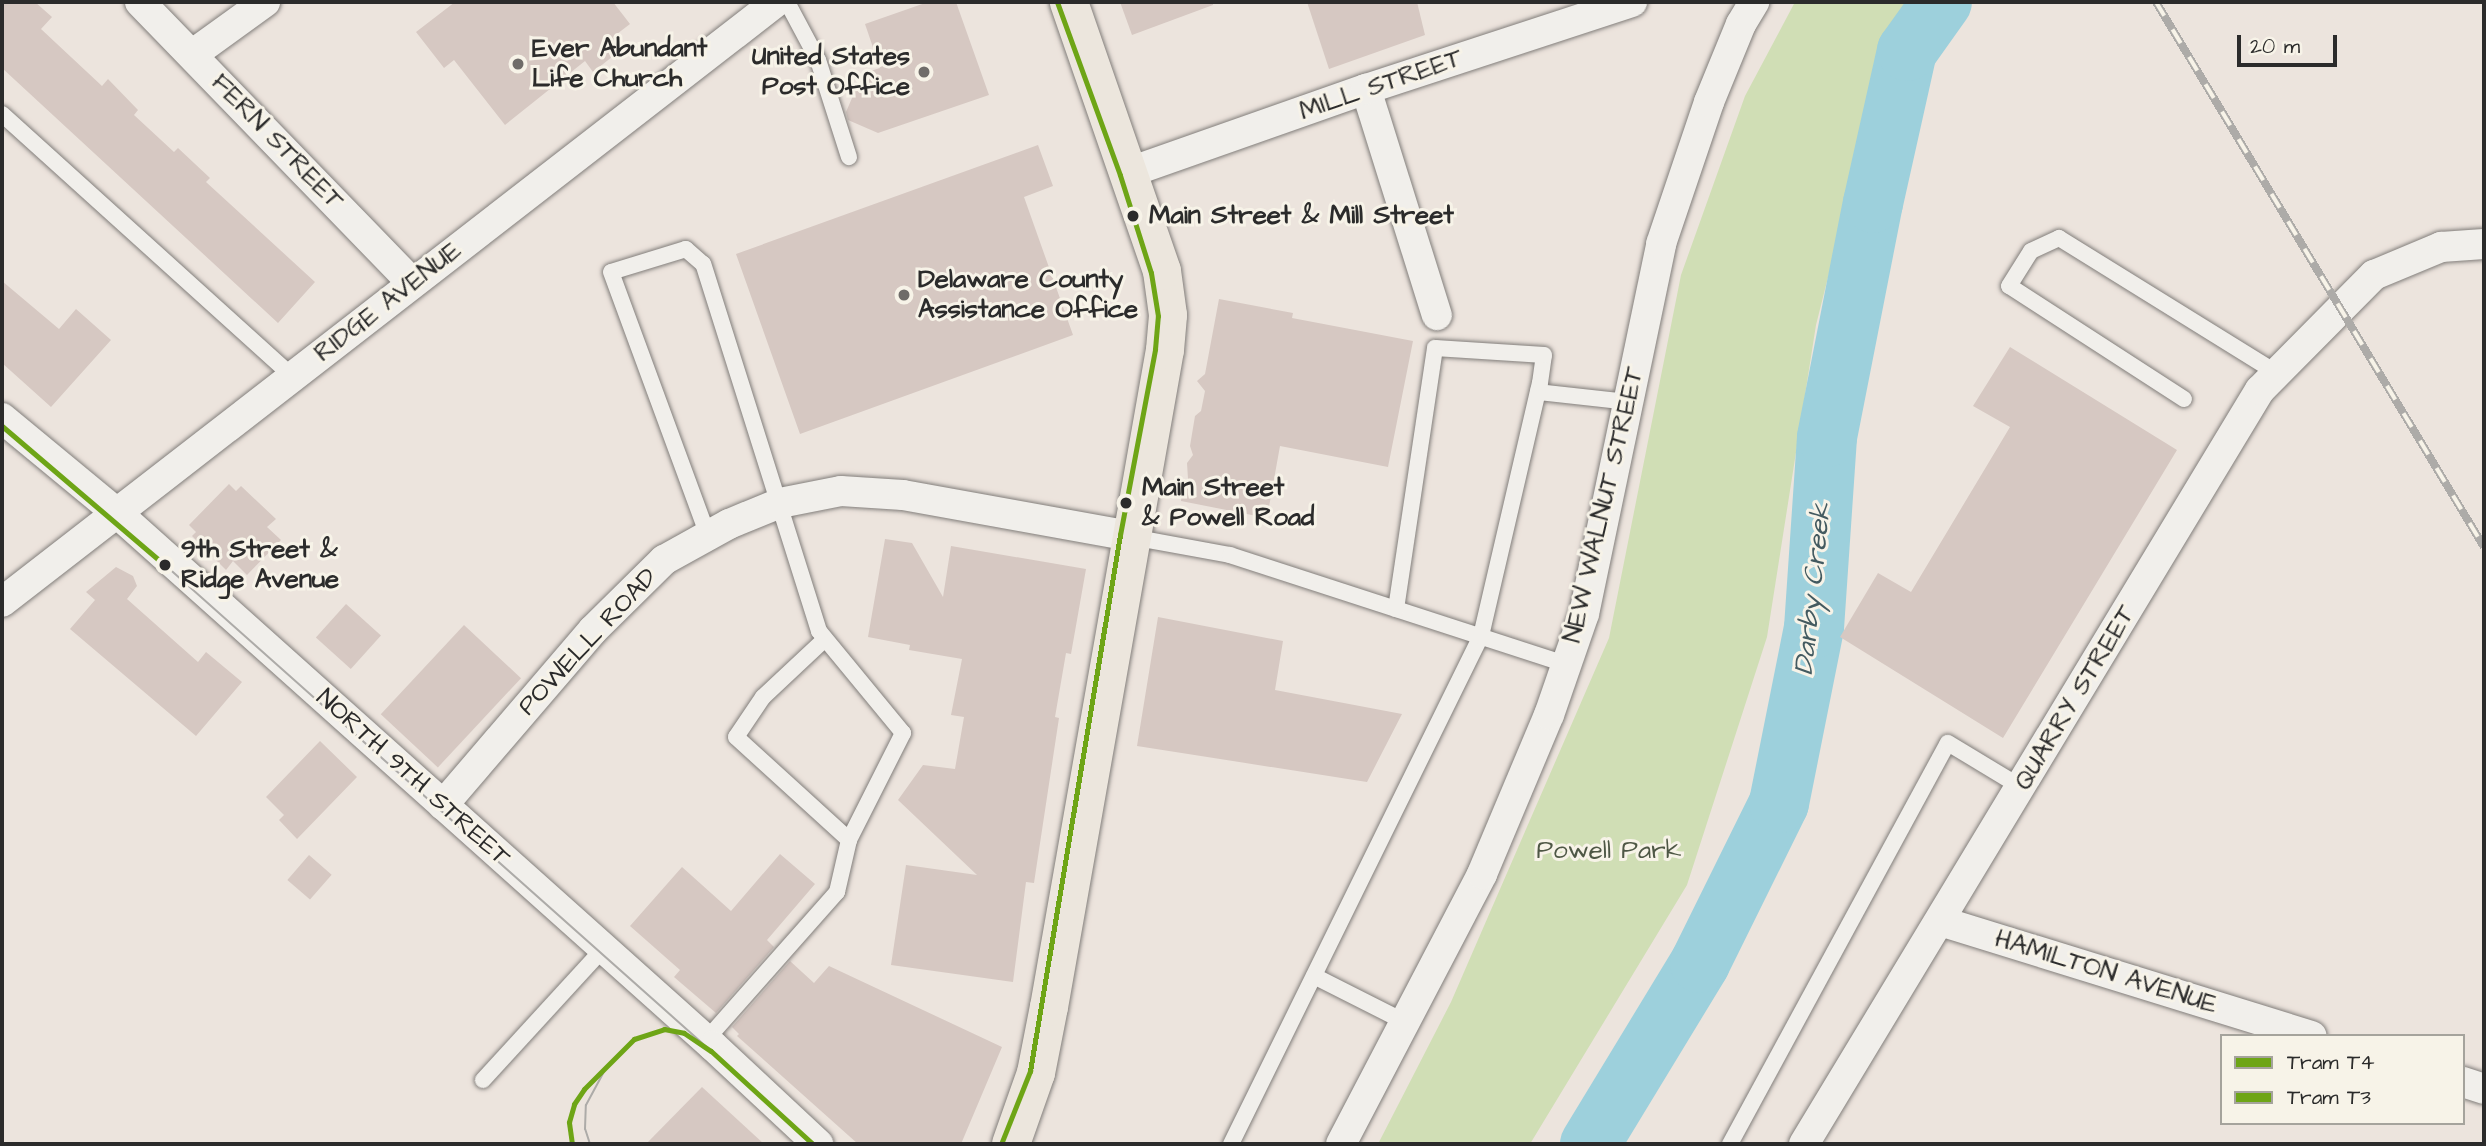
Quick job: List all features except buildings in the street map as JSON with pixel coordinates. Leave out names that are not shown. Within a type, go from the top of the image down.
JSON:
[{"type":"main road","points":[[1011,1144],[1036,1073],[1049,1007],[1130,536],[1165,351],[1168,315],[1161,271],[1130,172],[1069,2]]},
{"type":"street","name":"FERN STREET","points":[[140,2],[412,283]]},
{"type":"street","points":[[193,54],[265,2]]},
{"type":"street","name":"RIDGE AVENUE","points":[[2,603],[776,2]]},
{"type":"street","name":"MILL STREET","points":[[1130,172],[1366,89],[1632,2]]},
{"type":"street","name":"NEW WALNUT STREET","points":[[1341,1144],[1482,874],[1549,715],[1584,614],[1661,244],[1709,102],[1741,24],[1754,2]]},
{"type":"street","points":[[1366,89],[1437,315]]},
{"type":"street","name":"QUARRY STREET","points":[[1804,1144],[2260,390],[2374,275],[2441,247],[2484,244]]},
{"type":"street","name":"NORTH 9TH STREET","points":[[2,418],[117,513],[604,948],[818,1144]]},
{"type":"street","name":"POWELL ROAD","points":[[443,805],[593,629],[664,560],[708,536],[780,503],[841,491],[903,495],[1130,536]]},
{"type":"street","name":"HAMILTON AVENUE","points":[[1940,921],[2306,1034]]},
{"type":"street","points":[[2465,1083],[2484,1088]]},
{"type":"lane","points":[[787,2],[818,60],[849,157]]},
{"type":"lane","points":[[2,114],[292,376]]},
{"type":"lane","points":[[2184,399],[2009,286],[2031,251],[2059,238],[2277,373]]},
{"type":"lane","points":[[706,1040],[837,892],[849,840],[903,733],[818,631],[703,264],[686,249],[611,272],[708,536]]},
{"type":"lane","points":[[1396,609],[1437,315]]},
{"type":"lane","points":[[1232,1144],[1481,636],[1538,392],[1544,355],[1434,348]]},
{"type":"lane","points":[[1538,392],[1628,402]]},
{"type":"lane","points":[[1130,536],[1230,555],[1566,664]]},
{"type":"lane","points":[[825,639],[763,697],[736,737],[849,840]]},
{"type":"lane","points":[[1730,1144],[1948,743],[2021,787]]},
{"type":"lane","points":[[483,1080],[604,948]]},
{"type":"lane","points":[[1314,976],[1405,1022]]},
{"type":"green space","name":"Powell Park","points":[[1795,2],[1908,2],[1888,39],[1816,325],[1767,637],[1687,885],[1530,1144],[1378,1144],[1451,1002],[1609,638],[1681,275],[1745,96]]},
{"type":"waterway","name":"Darby Creek","points":[[1590,1144],[1700,963],[1779,803],[1814,628],[1827,437],[1873,203],[1907,51],[1942,2]]},
{"type":"tram line","name":"T4","points":[[1001,1144],[1030,1071],[1120,535],[1155,349],[1158,316],[1151,273],[1120,175],[1057,2]]},
{"type":"tram line","name":"T3","points":[[2,426],[165,565]]},
{"type":"tram line","points":[[165,565],[711,1051]]},
{"type":"tram line","name":"T4","points":[[572,1144],[569,1122],[574,1104],[584,1089],[634,1039],[664,1029],[684,1033],[711,1051],[813,1144]]},
{"type":"tram line","points":[[590,1144],[585,1129],[586,1105],[607,1066]]},
{"type":"railway","points":[[2156,2],[2484,547]]},
{"type":"place","name":"Ever Abundant Life Church","points":[[518,64]]},
{"type":"place","name":"United States Post Office","points":[[924,72]]},
{"type":"place","name":"Main Street & Mill Street","points":[[1133,216]]},
{"type":"place","name":"Delaware County Assistance Office","points":[[904,295]]},
{"type":"place","name":"Main Street & Powell Road","points":[[1126,503]]},
{"type":"place","name":"9th Street & Ridge Avenue","points":[[165,565]]}]
